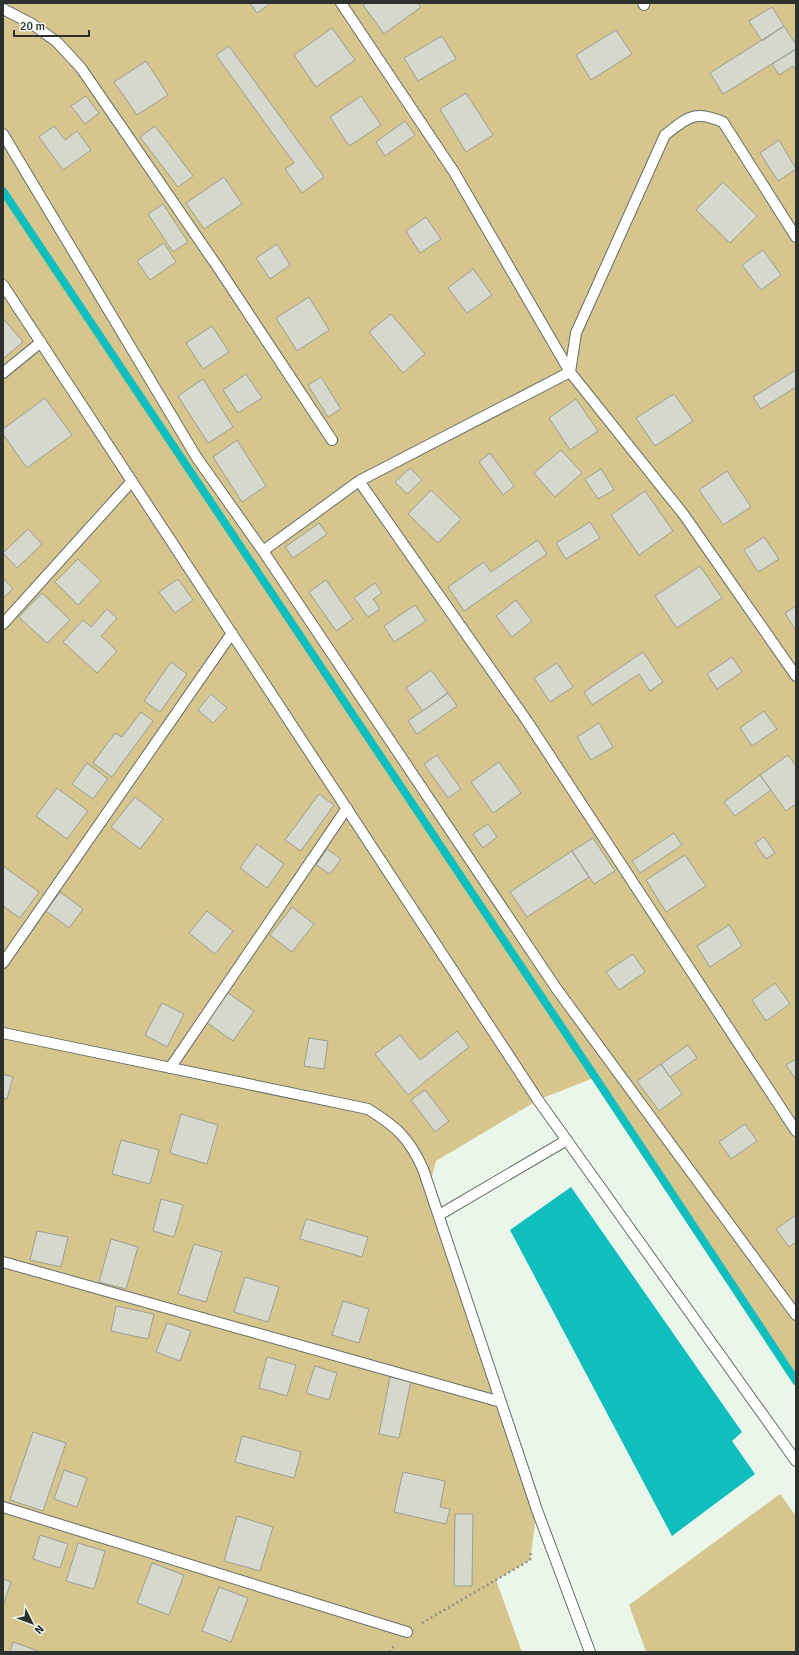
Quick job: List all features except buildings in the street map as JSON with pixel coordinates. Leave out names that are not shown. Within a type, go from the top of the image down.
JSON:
[{"type":"lane","points":[[340,3],[454,172],[570,372],[684,515],[796,676]]},
{"type":"lane","points":[[3,9],[32,24],[57,42],[81,68],[219,269],[332,440]]},
{"type":"lane","points":[[570,372],[576,333],[665,135],[689,116],[710,116],[723,122],[796,237]]},
{"type":"lane","points":[[3,134],[197,458],[263,551],[556,988],[796,1315]]},
{"type":"lane","points":[[3,285],[538,1100],[796,1461]]},
{"type":"lane","points":[[3,373],[41,342]]},
{"type":"lane","points":[[263,551],[359,481],[570,372]]},
{"type":"lane","points":[[3,624],[132,481]]},
{"type":"lane","points":[[359,481],[527,721],[796,1131]]},
{"type":"lane","points":[[3,963],[232,633]]},
{"type":"lane","points":[[170,1068],[347,808]]},
{"type":"lane","points":[[3,1033],[368,1109],[393,1125],[413,1148],[423,1169],[537,1510],[590,1652]]},
{"type":"lane","points":[[439,1215],[567,1140]]},
{"type":"lane","points":[[3,1262],[501,1402]]},
{"type":"lane","points":[[3,1507],[407,1632]]},
{"type":"path","points":[[389,1652],[407,1632],[530,1560],[532,1545]]},
{"type":"shaded area","points":[[3,3],[796,3],[796,1381],[596,1077],[538,1100],[436,1161],[429,1187],[537,1510],[530,1560],[496,1580],[522,1652],[3,1652]]},
{"type":"shaded area","points":[[780,1494],[796,1516],[796,1652],[646,1652],[629,1605]]},
{"type":"water","points":[[571,1187],[742,1432],[732,1441],[755,1474],[672,1536],[510,1230]]},
{"type":"waterway","points":[[3,191],[595,1077],[796,1381]]}]
